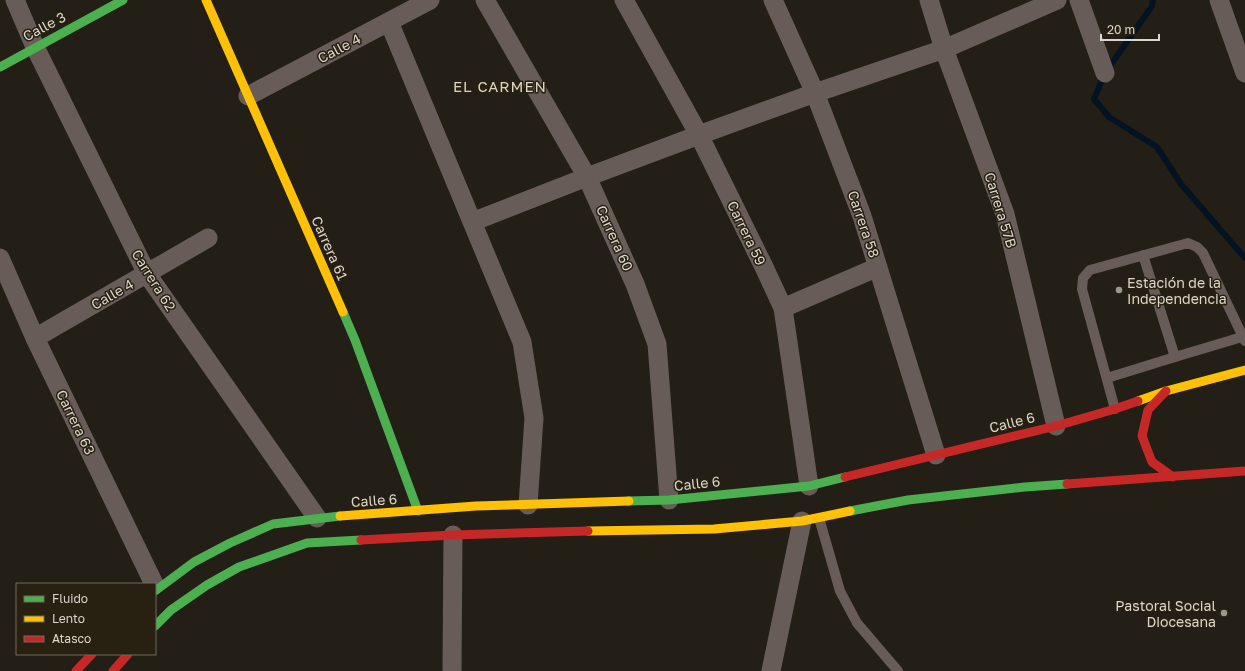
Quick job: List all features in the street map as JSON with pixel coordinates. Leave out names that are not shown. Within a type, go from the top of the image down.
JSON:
[{"type":"main road","name":"Calle 3","points":[[0,67],[123,0]]},
{"type":"main road","name":"Carrera 61","points":[[206,0],[355,340],[418,511]]},
{"type":"main road","name":"Calle 6","points":[[156,587],[194,562],[230,543],[273,524],[317,518],[476,506],[669,500],[809,486],[1056,426],[1115,409],[1166,391],[1245,370]]},
{"type":"main road","points":[[1166,391],[1148,410],[1142,436],[1152,462],[1173,477]]},
{"type":"main road","points":[[156,625],[171,610],[207,585],[239,567],[307,543],[453,535],[637,529],[714,529],[810,520],[916,499],[1025,487],[1245,471]]},
{"type":"main road","points":[[76,671],[91,655]]},
{"type":"main road","points":[[113,671],[127,655]]},
{"type":"street","name":"Carrera 62","points":[[16,0],[35,47],[147,274],[317,518]]},
{"type":"street","name":"Calle 4","points":[[248,96],[430,0]]},
{"type":"street","name":"Carrera 60","points":[[485,0],[587,177],[635,284],[657,344],[669,500]]},
{"type":"street","name":"Carrera 59","points":[[624,0],[699,135],[783,308],[809,486]]},
{"type":"street","name":"Carrera 58","points":[[773,0],[815,93],[862,216],[936,455]]},
{"type":"street","name":"Carrera 57B","points":[[929,0],[944,49],[1004,214],[1056,426]]},
{"type":"street","points":[[472,222],[699,135],[815,93],[944,49],[1057,0]]},
{"type":"street","points":[[1079,0],[1105,73]]},
{"type":"street","points":[[1219,0],[1245,73]]},
{"type":"street","points":[[389,22],[522,342],[534,418],[528,505]]},
{"type":"street","name":"Calle 4","points":[[35,338],[208,238]]},
{"type":"street","name":"Carrera 63","points":[[0,258],[35,338],[153,583]]},
{"type":"street","points":[[783,308],[878,267]]},
{"type":"street","points":[[771,671],[810,520]]},
{"type":"street","points":[[452,671],[453,535]]},
{"type":"lane","points":[[1107,378],[1175,357],[1244,339],[1203,253],[1197,247],[1188,243],[1143,255],[1090,270],[1083,278],[1082,289],[1115,409]]},
{"type":"lane","points":[[1143,255],[1175,357]]},
{"type":"lane","points":[[810,520],[840,590],[857,623],[898,671]]},
{"type":"waterway","points":[[1153,0],[1152,6],[1105,73],[1094,99],[1109,117],[1157,147],[1181,184],[1245,258]]},
{"type":"traffic: fast","points":[[0,67],[123,0]]},
{"type":"traffic: fast","points":[[343,312],[355,340],[418,511]]},
{"type":"traffic: fast","points":[[629,501],[669,500],[809,486],[845,477]]},
{"type":"traffic: fast","points":[[850,511],[908,500],[1025,487],[1067,484]]},
{"type":"traffic: fast","points":[[156,590],[194,562],[230,543],[273,524],[340,516]]},
{"type":"traffic: fast","points":[[156,625],[171,610],[207,585],[239,567],[307,543],[361,540]]},
{"type":"traffic: slow","points":[[206,0],[343,312]]},
{"type":"traffic: slow","points":[[1138,401],[1166,391],[1245,370]]},
{"type":"traffic: slow","points":[[340,516],[476,506],[629,501]]},
{"type":"traffic: slow","points":[[588,531],[714,529],[802,521],[850,511]]},
{"type":"traffic: jam","points":[[1166,391],[1148,410],[1142,436],[1152,462],[1173,477]]},
{"type":"traffic: jam","points":[[845,477],[1056,426],[1138,401]]},
{"type":"traffic: jam","points":[[1067,484],[1245,471]]},
{"type":"traffic: jam","points":[[361,540],[453,535],[588,531]]},
{"type":"traffic: jam","points":[[76,671],[91,655]]},
{"type":"traffic: jam","points":[[113,671],[127,655]]},
{"type":"place","name":"Estación de la Independencia","points":[[1119,290]]},
{"type":"place","name":"Pastoral Social Diocesana","points":[[1224,613]]},
{"type":"district","name":"EL CARMEN","points":[[500,86]]}]
